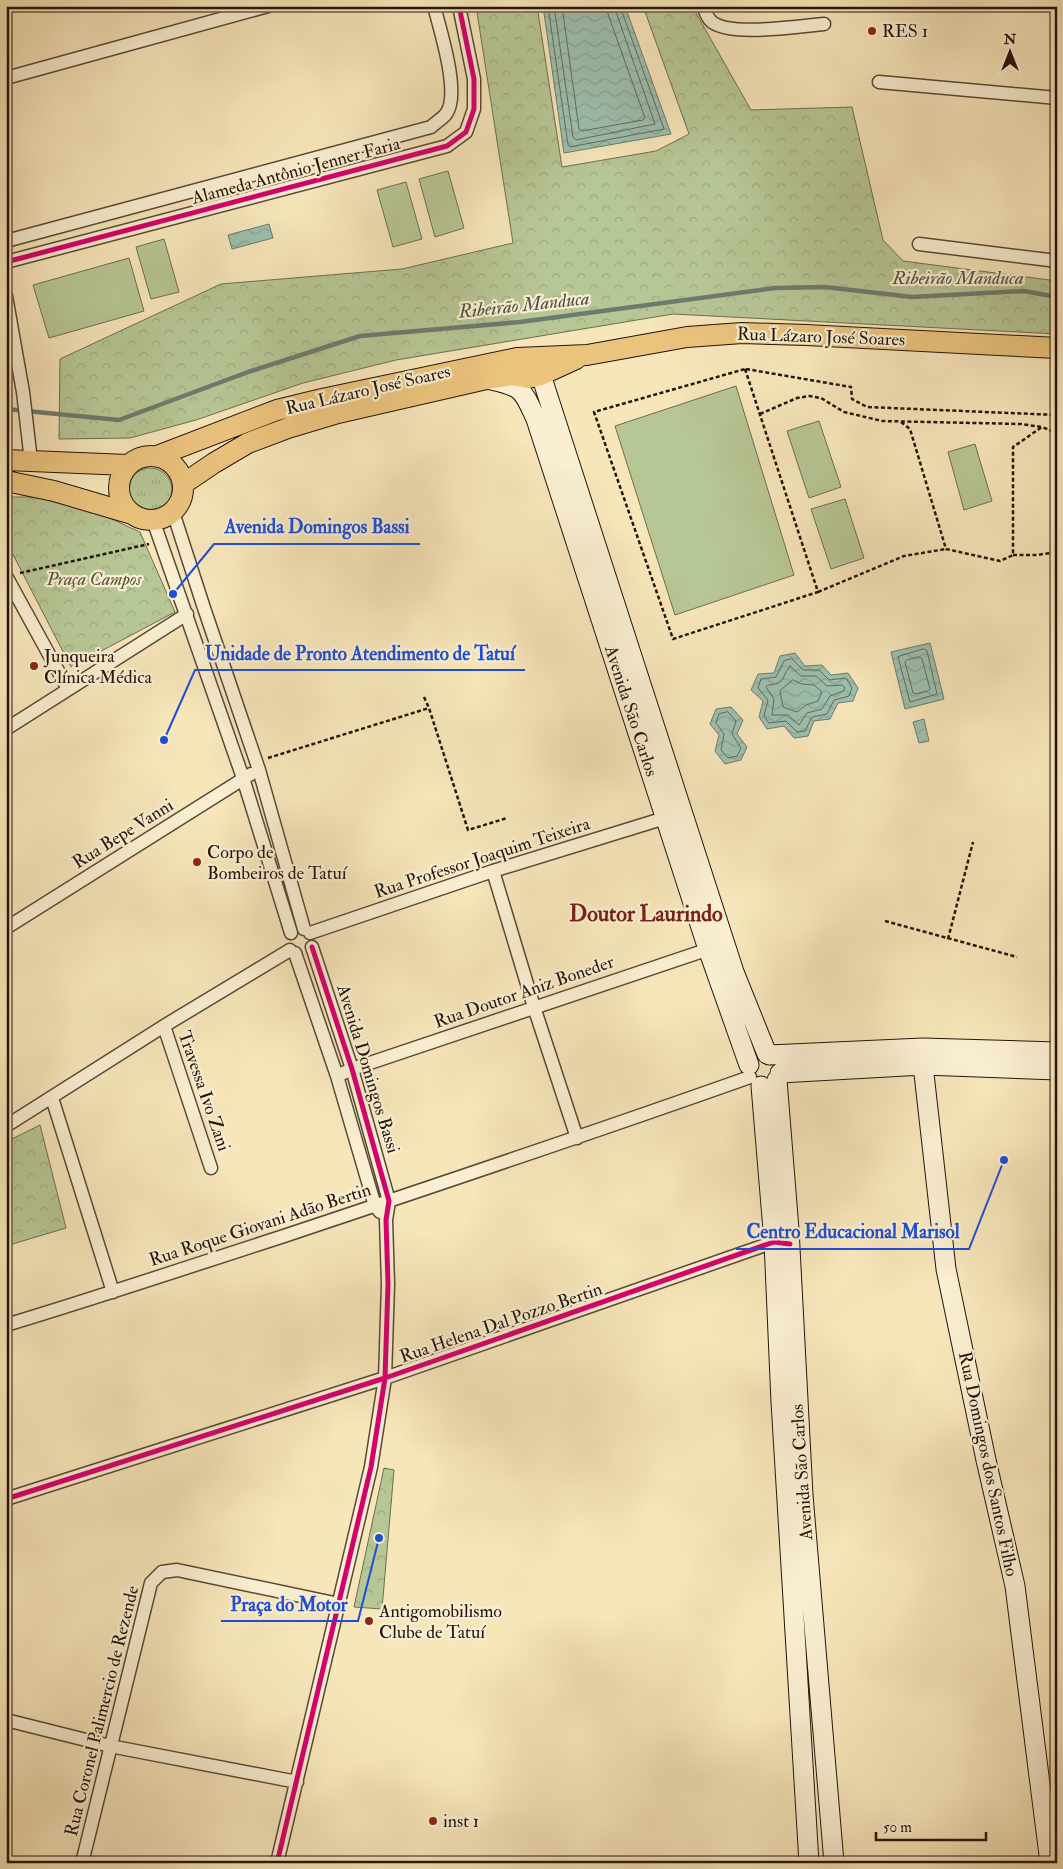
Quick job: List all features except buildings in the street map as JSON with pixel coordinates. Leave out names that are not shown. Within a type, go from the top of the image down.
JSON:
[{"type":"main road","name":"Rua Lázaro José Soares","points":[[157,456],[277,410],[322,399],[517,358],[587,355],[687,337],[742,333],[1057,348]]},
{"type":"main road","name":"Rua Lázaro José Soares","points":[[184,484],[248,443],[288,428],[338,413],[513,375],[528,378],[541,375],[587,355]]},
{"type":"main road","points":[[517,358],[528,362],[541,375]]},
{"type":"main road","name":"Avenida São Carlos","points":[[541,375],[716,947],[734,972],[768,1055],[776,1059],[780,1065],[764,1076]]},
{"type":"main road","name":"Avenida São Carlos","points":[[490,380],[514,385],[524,394],[536,420],[665,818],[764,1076],[782,1243],[834,1863]]},
{"type":"main road","points":[[6,480],[54,491],[132,514],[142,519],[153,520],[164,518],[173,512],[180,504],[183,494],[184,484],[181,474],[167,459],[157,456],[137,458],[121,474],[119,490],[124,506],[132,514]]},
{"type":"main road","points":[[6,460],[128,465]]},
{"type":"main road","points":[[31,461],[54,491]]},
{"type":"main road","points":[[768,1055],[923,1057],[1057,1052]]},
{"type":"main road","points":[[764,1076],[923,1057],[1057,1070]]},
{"type":"main road","name":"Rua Domingos dos Santos Filho","points":[[923,1057],[946,1269],[986,1460],[1015,1586],[1050,1863]]},
{"type":"main road","name":"Avenida São Carlos","points":[[782,1243],[781,1402],[810,1863]]},
{"type":"street","points":[[6,78],[268,6]]},
{"type":"street","name":"Alameda Antônio Jenner Faria","points":[[6,241],[431,127],[447,113],[452,92],[450,71],[434,6]]},
{"type":"street","name":"Alameda Antônio Jenner Faria","points":[[6,262],[447,146],[466,132],[474,108],[474,79],[459,6]]},
{"type":"street","points":[[703,6],[710,21],[724,29],[746,30],[824,24]]},
{"type":"street","points":[[879,82],[1057,98]]},
{"type":"street","points":[[919,244],[1057,260]]},
{"type":"street","points":[[6,296],[23,392],[31,461]]},
{"type":"street","points":[[6,1126],[164,1026],[293,952],[301,954],[307,952],[312,947],[312,940],[307,931],[258,765],[173,512]]},
{"type":"street","points":[[153,520],[162,541],[243,778],[291,933]]},
{"type":"street","points":[[6,576],[68,689]]},
{"type":"street","points":[[6,729],[187,614]]},
{"type":"street","name":"Rua Bepe Vanni","points":[[6,928],[243,778],[258,765]]},
{"type":"street","name":"Rua Professor Joaquim Teixeira","points":[[307,931],[665,818]]},
{"type":"street","points":[[493,871],[534,1007],[577,1138]]},
{"type":"street","points":[[293,952],[288,944],[288,938],[291,933],[297,929],[307,931]]},
{"type":"street","name":"Avenida Domingos Bassi","points":[[312,947],[352,1069],[389,1201]]},
{"type":"street","name":"Rua Doutor Aniz Boneder","points":[[337,1076],[352,1069],[534,1007],[716,947]]},
{"type":"street","name":"Avenida Domingos Bassi","points":[[293,952],[337,1076],[375,1206]]},
{"type":"street","name":"Travessa Ivo Zani","points":[[164,1026],[211,1168]]},
{"type":"street","name":"Rua Roque Giovani Adão Bertin","points":[[6,1325],[375,1206],[764,1076]]},
{"type":"street","points":[[52,1098],[113,1292]]},
{"type":"street","points":[[277,1863],[371,1467],[386,1378],[388,1284],[386,1220],[389,1201]]},
{"type":"street","points":[[375,1206],[386,1220]]},
{"type":"street","name":"Rua Helena Dal Pozzo Bertin","points":[[6,1499],[386,1378],[782,1243]]},
{"type":"street","name":"Rua Coronel Palimercio de Rezende","points":[[82,1863],[151,1583],[162,1572],[177,1570],[338,1604]]},
{"type":"street","points":[[6,1720],[110,1746],[297,1782]]},
{"type":"path","points":[[745,369],[818,592]]},
{"type":"path","points":[[1057,415],[867,407],[852,399],[851,387],[745,369],[594,412],[673,639],[818,592],[904,556],[946,549],[1000,561],[1014,555],[1038,555],[1057,552]]},
{"type":"path","points":[[760,414],[797,398],[809,396],[821,398],[844,412],[882,422],[1021,424],[1042,427],[1057,433]]},
{"type":"path","points":[[901,422],[910,429],[946,549]]},
{"type":"path","points":[[1014,555],[1012,446],[1042,427]]},
{"type":"path","points":[[6,576],[162,541]]},
{"type":"path","points":[[424,697],[468,830],[507,818]]},
{"type":"path","points":[[258,765],[429,708]]},
{"type":"path","points":[[948,938],[973,842]]},
{"type":"path","points":[[885,921],[1017,957]]},
{"type":"green space","points":[[476,6],[537,6],[562,167],[656,151],[689,134],[643,6],[692,6],[751,110],[852,107],[883,240],[903,261],[1057,281],[1057,334],[673,314],[396,360],[303,383],[196,420],[130,438],[59,439],[60,359],[221,284],[402,269],[513,243]]},
{"type":"green space","points":[[448,171],[464,228],[435,237],[419,179]]},
{"type":"green space","points":[[406,182],[422,239],[393,247],[377,190]]},
{"type":"green space","points":[[164,239],[179,292],[151,299],[136,247]]},
{"type":"green space","points":[[129,258],[144,311],[49,338],[33,285]]},
{"type":"green space","points":[[736,386],[794,575],[675,615],[615,426]]},
{"type":"green space","points":[[819,421],[841,487],[809,498],[787,431]]},
{"type":"green space","points":[[975,444],[992,501],[964,510],[948,452]]},
{"type":"green space","points":[[150,468],[162,472],[168,478],[172,490],[168,502],[162,508],[150,512],[138,508],[132,502],[128,490],[132,478],[138,472]]},
{"type":"green space","name":"Praça Campos","points":[[6,497],[31,497],[77,503],[140,532],[175,612],[71,667],[6,541]]},
{"type":"green space","points":[[845,499],[864,558],[831,569],[811,509]]},
{"type":"green space","points":[[40,1125],[66,1228],[6,1246],[6,1142]]},
{"type":"green space","points":[[384,1468],[394,1470],[382,1609],[354,1607]]},
{"type":"water","points":[[543,6],[625,6],[671,134],[564,153]]},
{"type":"water","points":[[269,224],[273,238],[232,249],[228,235]]},
{"type":"water","points":[[930,643],[944,699],[905,709],[891,652]]},
{"type":"water","points":[[795,653],[805,666],[822,665],[831,675],[848,673],[858,688],[853,701],[838,703],[830,719],[814,721],[808,736],[794,738],[784,726],[767,729],[759,717],[763,701],[751,690],[758,674],[774,673],[780,656]]},
{"type":"water","points":[[731,707],[743,720],[737,734],[747,747],[741,760],[725,764],[715,751],[719,735],[710,724],[716,709]]},
{"type":"water","points":[[924,719],[929,741],[919,743],[913,722]]},
{"type":"waterway","name":"Ribeirão Manduca","points":[[6,409],[119,420],[248,372],[360,336],[520,322],[775,288],[825,287],[912,297],[1024,291],[1057,297]]},
{"type":"cycle path","points":[[6,262],[447,146],[466,132],[474,109],[474,79],[459,6]]},
{"type":"cycle path","points":[[277,1863],[371,1467],[385,1378],[388,1284],[386,1220],[389,1201],[352,1069],[312,947]]},
{"type":"cycle path","points":[[6,1499],[385,1378],[774,1242],[790,1244]]},
{"type":"place","name":"RES 1","points":[[872,31]]},
{"type":"place","name":"Avenida Domingos Bassi","points":[[173,594]]},
{"type":"place","name":"Junqueira Clínica Médica","points":[[34,666]]},
{"type":"place","name":"Unidade de Pronto Atendimento de Tatuí","points":[[164,740]]},
{"type":"place","name":"Corpo de Bombeiros de Tatuí","points":[[197,862]]},
{"type":"place","name":"Centro Educacional Marisol","points":[[1004,1160]]},
{"type":"place","name":"Praça do Motor","points":[[379,1538]]},
{"type":"place","name":"Antigomobilismo Clube de Tatuí","points":[[369,1621]]},
{"type":"place","name":"inst 1","points":[[433,1821]]},
{"type":"district","name":"Doutor Laurindo","points":[[646,914]]}]
